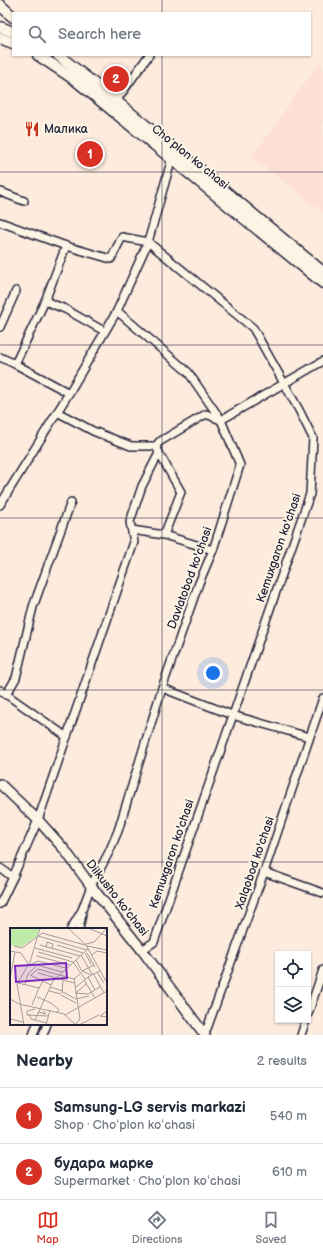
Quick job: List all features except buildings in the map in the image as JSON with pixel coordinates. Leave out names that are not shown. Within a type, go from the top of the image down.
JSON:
[{"type":"main road","points":[[0,5],[12,16]]},
{"type":"main road","points":[[0,27],[12,32]]},
{"type":"main road","points":[[0,38],[12,43]]},
{"type":"main road","name":"Choʻplon koʻchasi","points":[[40,56],[74,79],[323,283]]},
{"type":"main road","name":"Choʻplon koʻchasi","points":[[59,56],[116,100],[323,272]]},
{"type":"street","points":[[116,100],[148,56]]},
{"type":"street","points":[[0,505],[3,494],[69,393],[117,311],[148,242],[172,158]]},
{"type":"street","points":[[0,193],[24,200]]},
{"type":"street","name":"Kemuxgaron ko'chasi","points":[[0,222],[66,246],[111,259],[122,237],[148,242],[253,328],[313,438],[310,494],[154,942],[142,950]]},
{"type":"street","points":[[15,364],[45,301],[66,246]]},
{"type":"street","points":[[0,327],[16,291]]},
{"type":"street","points":[[45,301],[65,309],[104,331]]},
{"type":"street","name":"Davlatobod ko'chasi","points":[[82,910],[91,886],[118,831],[162,688],[199,583],[213,550],[240,464],[221,420],[188,372],[117,311]]},
{"type":"street","points":[[0,358],[15,364],[69,393]]},
{"type":"street","points":[[57,412],[93,432],[131,446],[156,446],[159,442],[206,414],[221,420],[323,361]]},
{"type":"street","points":[[156,446],[181,492],[164,535]]},
{"type":"street","points":[[0,904],[38,820],[134,542],[130,522],[142,486],[159,453]]},
{"type":"street","points":[[67,737],[3,692],[16,678],[33,607],[71,502]]},
{"type":"street","points":[[132,530],[164,535],[213,550]]},
{"type":"street","points":[[162,688],[232,715],[309,737]]},
{"type":"street","name":"Xalqobod ko'chasi","points":[[205,1035],[264,872],[323,698]]},
{"type":"street","name":"Dilkusho ko'chasi","points":[[0,784],[38,820],[64,849],[205,1035]]},
{"type":"street","points":[[0,868],[13,877]]},
{"type":"street","points":[[264,872],[323,893]]},
{"type":"street","points":[[72,928],[82,910]]},
{"type":"street","points":[[79,928],[82,910]]},
{"type":"street","points":[[311,1005],[323,970]]},
{"type":"street","points":[[301,1035],[305,1023]]},
{"type":"street","points":[[33,1035],[37,1025]]},
{"type":"street","points":[[43,1035],[46,1025]]},
{"type":"shaded area","points":[[319,63],[323,65],[323,212],[252,157]]},
{"type":"place","name":"будара марке","points":[[116,79]]},
{"type":"place","name":"Малика","points":[[32,129]]},
{"type":"place","name":"Samsung-LG servis markazi","points":[[90,154]]}]
